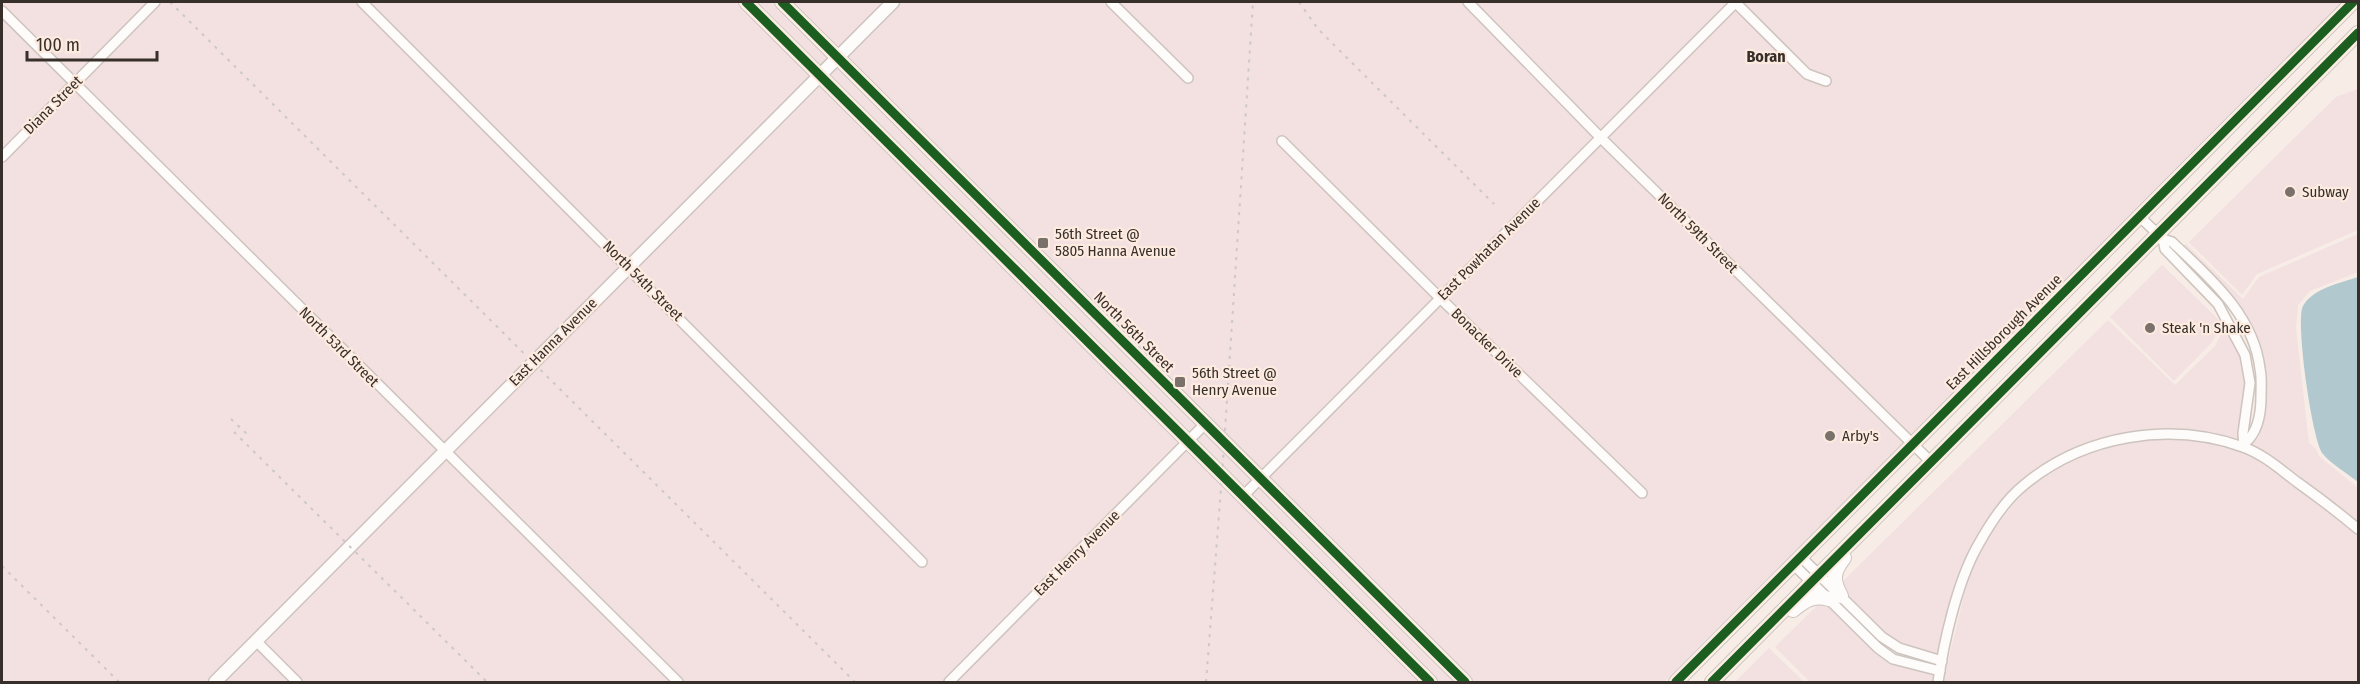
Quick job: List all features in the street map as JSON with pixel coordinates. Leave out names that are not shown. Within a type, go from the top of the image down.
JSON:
[{"type":"main road","points":[[746,2],[1430,682]]},
{"type":"main road","name":"North 56th Street","points":[[782,2],[1465,682]]},
{"type":"main road","name":"East Hillsborough Avenue","points":[[1676,682],[2353,2]]},
{"type":"main road","points":[[1712,682],[2160,237],[2358,33]]},
{"type":"main road","points":[[1003,258],[1021,240]]},
{"type":"main road","points":[[1764,630],[1804,601],[1813,597],[1835,598],[1834,571],[1857,537]]},
{"type":"street","name":"Diana Street","points":[[2,157],[155,2]]},
{"type":"street","name":"North 54th Street","points":[[362,2],[922,562]]},
{"type":"street","name":"East Hanna Avenue","points":[[215,682],[893,2]]},
{"type":"street","points":[[1111,2],[1188,78]]},
{"type":"street","name":"North 59th Street","points":[[1468,2],[1601,138],[1931,462]]},
{"type":"street","points":[[1735,2],[1807,74],[1826,81]]},
{"type":"street","name":"East Powhatan Avenue","points":[[1243,496],[1735,2]]},
{"type":"street","name":"North 53rd Street","points":[[2,11],[678,682]]},
{"type":"street","name":"Bonacker Drive","points":[[1282,141],[1642,493]]},
{"type":"street","points":[[2140,217],[2160,237],[2165,249],[2218,304],[2245,355],[2250,383],[2243,433],[2245,445]]},
{"type":"street","points":[[2160,237],[2172,242],[2215,284],[2240,314],[2253,340],[2260,369],[2261,406],[2254,436],[2245,445]]},
{"type":"street","name":"East Henry Avenue","points":[[949,682],[1205,424]]},
{"type":"street","points":[[1938,682],[1959,592],[1975,549],[1998,514],[2030,481],[2056,463],[2087,449],[2133,436],[2162,434],[2191,435],[2245,445],[2278,467],[2358,529]]},
{"type":"street","points":[[1798,561],[1835,598],[1878,648],[1893,659],[1941,666]]},
{"type":"street","points":[[256,641],[297,682]]},
{"type":"shaded area","points":[[2,2],[2339,2],[2340,6],[1664,682],[2,682]]},
{"type":"shaded area","points":[[2358,89],[2358,230],[2257,274],[2242,295],[2189,242],[2336,97]]},
{"type":"shaded area","points":[[2358,234],[2358,272],[2310,291],[2298,305],[2296,329],[2309,443],[2316,449],[2319,456],[2358,488],[2358,523],[2281,464],[2251,446],[2259,437],[2266,407],[2265,369],[2258,340],[2244,313],[2230,294],[2183,246],[2186,244],[2243,299],[2259,277]]},
{"type":"shaded area","points":[[2162,265],[2222,323],[2212,342],[2174,381],[2110,317]]},
{"type":"shaded area","points":[[2108,320],[2175,385],[2215,346],[2225,326],[2241,356],[2245,382],[2238,432],[2240,441],[2191,431],[2161,429],[2132,431],[2084,445],[2054,459],[2019,483],[2010,492],[1994,511],[1971,547],[1954,590],[1939,655],[1900,644],[1885,633],[1844,593],[1840,584]]},
{"type":"shaded area","points":[[2163,438],[2191,440],[2243,452],[2276,471],[2358,535],[2358,682],[1943,682],[1969,575],[1991,532],[2026,490],[2059,468],[2089,454],[2134,441]]},
{"type":"shaded area","points":[[1821,602],[1827,603],[1874,651],[1935,674],[1933,682],[1810,682],[1775,647]]},
{"type":"shaded area","points":[[1769,648],[1804,682],[1735,682]]},
{"type":"water","points":[[2358,277],[2358,482],[2327,458],[2319,444],[2306,380],[2301,316],[2303,306],[2320,290]]},
{"type":"railway","points":[[170,2],[855,682]]},
{"type":"railway","points":[[1206,682],[1253,2]]},
{"type":"railway","points":[[1299,2],[1318,29],[1494,204]]},
{"type":"railway","points":[[231,419],[248,435]]},
{"type":"railway","points":[[234,432],[487,682]]},
{"type":"railway","points":[[2,566],[119,682]]},
{"type":"cycle path","points":[[746,2],[1430,682]]},
{"type":"cycle path","points":[[782,2],[1465,682]]},
{"type":"cycle path","points":[[1676,682],[2353,2]]},
{"type":"cycle path","points":[[1712,682],[2358,33]]},
{"type":"place","name":"Subway","points":[[2290,192]]},
{"type":"place","name":"56th Street @ 5805 Hanna Avenue","points":[[1043,243]]},
{"type":"place","name":"Steak 'n Shake","points":[[2150,328]]},
{"type":"place","name":"56th Street @ Henry Avenue","points":[[1180,382]]},
{"type":"place","name":"Arby's","points":[[1830,436]]},
{"type":"district","name":"Boran","points":[[1766,56]]}]
